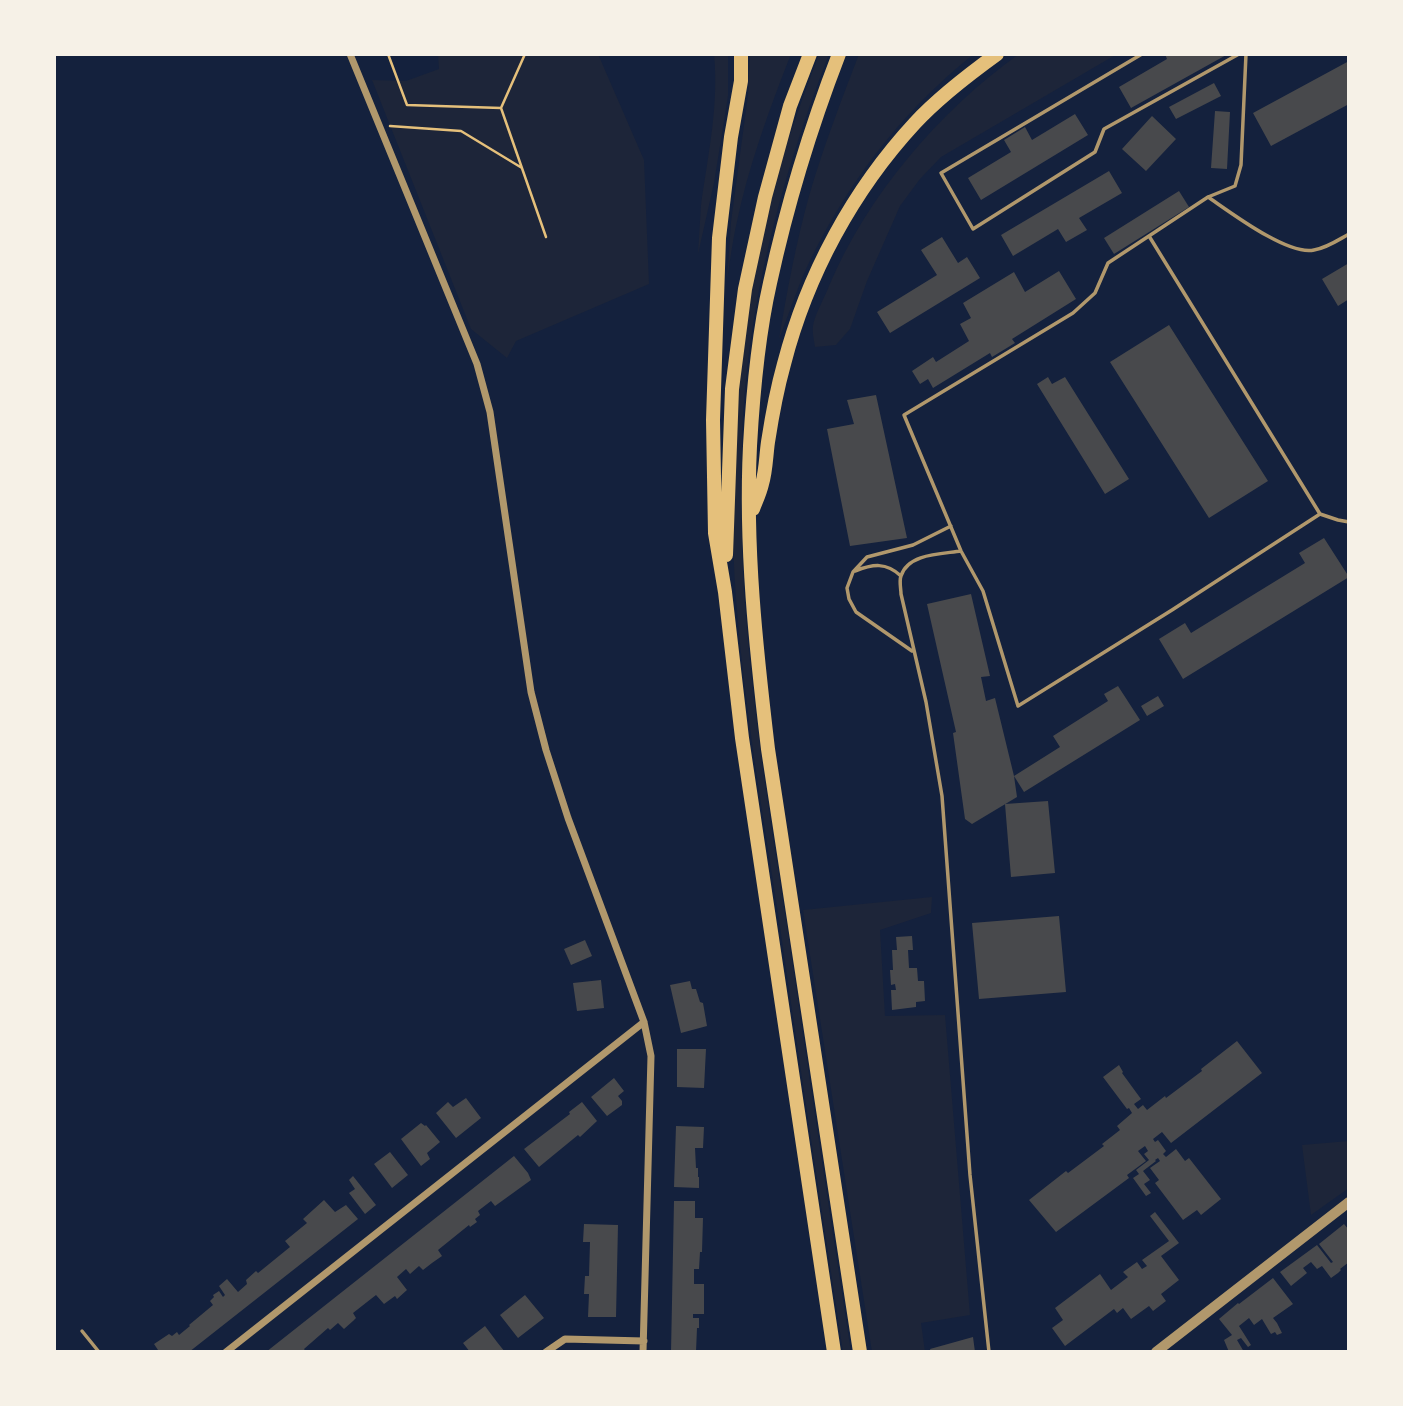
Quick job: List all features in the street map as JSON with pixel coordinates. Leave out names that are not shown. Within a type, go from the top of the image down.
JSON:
[{"type":"highway","points":[[741,54],[741,81],[719,238],[713,420],[715,533],[744,751],[834,1352]]},
{"type":"highway","points":[[724,592],[732,389],[745,289],[765,197],[790,106],[810,54]]},
{"type":"highway","points":[[839,54],[815,116],[769,285],[752,419],[749,521],[757,654],[768,749],[860,1352]]},
{"type":"highway","points":[[749,521],[763,483],[773,411],[799,314],[841,223],[879,166],[915,123],[934,104],[997,54]]},
{"type":"street","points":[[350,54],[477,364],[490,412],[531,692],[568,818],[644,1022],[651,1056],[643,1352]]},
{"type":"street","points":[[226,1352],[644,1022]]},
{"type":"street","points":[[1156,1352],[1349,1202]]},
{"type":"street","points":[[546,1352],[565,1339],[644,1341]]},
{"type":"lane","points":[[1142,54],[941,173],[973,229],[1095,152],[1104,130],[1239,54]]},
{"type":"lane","points":[[1246,54],[1241,165],[1235,186],[1209,197],[1108,263],[1095,293],[1073,313],[904,415],[961,551],[983,591],[1018,706],[1320,514]]},
{"type":"lane","points":[[1209,197],[1242,221],[1297,250],[1312,251],[1329,246],[1349,234]]},
{"type":"lane","points":[[1149,236],[1320,514],[1349,522]]},
{"type":"lane","points":[[914,652],[856,612],[847,588],[853,572],[867,557],[914,545],[951,526]]},
{"type":"lane","points":[[961,551],[920,558],[907,566],[901,576],[901,594],[926,702],[942,796],[970,1175],[989,1352]]},
{"type":"lane","points":[[853,572],[869,565],[882,565],[901,576]]},
{"type":"lane","points":[[82,1331],[99,1352]]},
{"type":"path","points":[[388,54],[407,105],[501,107]]},
{"type":"path","points":[[525,54],[501,107],[546,237]]},
{"type":"path","points":[[390,126],[461,131],[522,168]]},
{"type":"shaded area","points":[[438,54],[598,54],[644,160],[649,284],[516,341],[507,358],[471,329],[372,80],[406,81],[439,69]]},
{"type":"shaded area","points":[[714,54],[728,54],[728,96],[714,183],[698,254],[701,205],[714,111]]},
{"type":"shaded area","points":[[750,54],[791,54],[753,160],[735,233],[727,280],[731,222],[748,95]]},
{"type":"shaded area","points":[[819,54],[829,54],[781,195],[751,341],[742,440],[742,543],[748,645],[763,766],[851,1352],[843,1352],[754,756],[739,638],[734,550],[737,397],[750,296],[759,246],[776,180]]},
{"type":"shaded area","points":[[859,54],[974,54],[947,77],[897,128],[854,184],[802,278],[779,339],[809,196]]},
{"type":"shaded area","points":[[1019,54],[1117,54],[941,157],[900,206],[867,281],[850,329],[836,345],[815,347],[813,328],[817,312],[863,220],[885,188],[908,158],[961,102]]},
{"type":"shaded area","points":[[932,897],[931,913],[880,930],[885,1016],[945,1015],[970,1315],[921,1323],[925,1352],[872,1352],[803,910]]},
{"type":"shaded area","points":[[1349,1141],[1349,1188],[1311,1215],[1302,1145]]},
{"type":"building","points":[[1165,54],[1228,54],[1131,108],[1119,87],[1167,59]]},
{"type":"building","points":[[1349,61],[1349,104],[1271,146],[1253,113]]},
{"type":"building","points":[[1214,83],[1221,96],[1176,119],[1169,107]]},
{"type":"building","points":[[1215,111],[1230,112],[1227,169],[1211,168]]},
{"type":"building","points":[[1075,114],[1088,135],[981,200],[968,178],[1011,152],[1004,140],[1025,127],[1032,140]]},
{"type":"building","points":[[1152,116],[1176,139],[1146,171],[1122,149]]},
{"type":"building","points":[[1109,171],[1122,193],[1079,218],[1087,230],[1066,242],[1058,229],[1013,256],[1001,235]]},
{"type":"building","points":[[1179,191],[1189,207],[1114,254],[1104,238]]},
{"type":"building","points":[[942,237],[958,263],[967,257],[980,278],[890,333],[877,312],[937,275],[921,250]]},
{"type":"building","points":[[1349,263],[1349,299],[1338,306],[1322,279]]},
{"type":"building","points":[[1059,271],[1076,299],[1012,339],[1015,343],[992,357],[990,353],[933,388],[928,379],[920,384],[912,371],[933,357],[936,362],[969,341],[960,324],[971,318],[963,303],[1014,272],[1025,292]]},
{"type":"building","points":[[1169,325],[1268,481],[1209,518],[1110,362]]},
{"type":"building","points":[[1048,377],[1052,384],[1065,377],[1129,479],[1105,494],[1037,384]]},
{"type":"building","points":[[876,395],[907,538],[850,546],[827,429],[854,424],[847,400]]},
{"type":"building","points":[[1324,538],[1349,577],[1183,679],[1159,639],[1185,623],[1191,633],[1305,563],[1299,553]]},
{"type":"building","points":[[971,594],[990,676],[981,677],[986,701],[995,698],[1017,797],[972,824],[965,819],[953,733],[956,732],[927,604]]},
{"type":"building","points":[[1118,686],[1140,720],[1024,792],[1014,776],[1060,747],[1053,736],[1108,701],[1104,694]]},
{"type":"building","points":[[1158,696],[1164,706],[1147,716],[1141,706]]},
{"type":"building","points":[[1048,801],[1055,873],[1011,877],[1005,804]]},
{"type":"building","points":[[1059,916],[1066,992],[979,999],[972,923]]},
{"type":"building","points":[[912,936],[913,950],[908,950],[909,968],[917,968],[918,981],[924,981],[925,1001],[916,1002],[916,1007],[892,1010],[891,990],[896,990],[895,984],[891,985],[892,950],[897,950],[896,937]]},
{"type":"building","points":[[585,940],[592,956],[571,965],[564,949]]},
{"type":"building","points":[[601,980],[604,1008],[577,1011],[573,983]]},
{"type":"building","points":[[690,981],[692,989],[696,989],[700,1002],[703,1003],[707,1026],[681,1033],[670,985]]},
{"type":"building","points":[[1237,1041],[1262,1073],[1171,1143],[1162,1132],[1153,1139],[1155,1142],[1158,1140],[1166,1151],[1163,1154],[1166,1157],[1176,1149],[1185,1161],[1189,1158],[1221,1199],[1201,1215],[1197,1210],[1183,1220],[1155,1183],[1159,1180],[1150,1168],[1160,1161],[1158,1158],[1143,1171],[1150,1180],[1144,1184],[1151,1193],[1146,1196],[1133,1178],[1139,1174],[1136,1170],[1149,1160],[1144,1154],[1148,1151],[1145,1146],[1138,1151],[1146,1161],[1127,1175],[1129,1178],[1056,1232],[1029,1200],[1104,1146],[1102,1144],[1120,1130],[1117,1126],[1132,1113],[1103,1077],[1119,1065],[1141,1099],[1134,1104],[1138,1109],[1143,1105],[1147,1110],[1202,1071],[1201,1069]]},
{"type":"building","points":[[677,1049],[706,1049],[704,1088],[677,1087]]},
{"type":"building","points":[[614,1078],[624,1091],[618,1096],[622,1105],[607,1116],[591,1097]]},
{"type":"building","points":[[466,1098],[481,1118],[456,1138],[436,1113],[448,1102],[453,1107]]},
{"type":"building","points":[[582,1102],[597,1121],[539,1167],[524,1149]]},
{"type":"building","points":[[421,1123],[426,1125],[440,1142],[427,1153],[430,1159],[421,1166],[401,1139]]},
{"type":"building","points":[[676,1126],[704,1127],[703,1148],[695,1148],[699,1188],[674,1187]]},
{"type":"building","points":[[390,1152],[408,1175],[392,1188],[374,1164]]},
{"type":"building","points":[[514,1156],[531,1180],[495,1206],[491,1201],[478,1211],[480,1215],[475,1219],[477,1222],[470,1227],[469,1225],[438,1250],[442,1256],[423,1270],[419,1266],[410,1274],[406,1269],[397,1277],[407,1290],[397,1299],[395,1296],[384,1304],[376,1295],[353,1313],[356,1318],[344,1329],[338,1323],[330,1330],[328,1328],[304,1349],[306,1352],[266,1352]]},
{"type":"building","points":[[353,1176],[376,1205],[365,1214],[349,1193],[355,1189],[349,1180]]},
{"type":"building","points":[[324,1200],[335,1212],[346,1205],[358,1219],[189,1352],[156,1352],[158,1350],[154,1344],[169,1334],[172,1336],[177,1332],[179,1335],[213,1305],[210,1301],[213,1295],[219,1291],[223,1297],[225,1295],[219,1286],[227,1279],[238,1292],[256,1271],[258,1273],[290,1247],[285,1241],[307,1223],[303,1219]]},
{"type":"building","points":[[674,1201],[695,1201],[695,1218],[703,1218],[699,1269],[694,1269],[694,1284],[704,1284],[704,1314],[693,1314],[693,1318],[699,1318],[696,1352],[671,1352]]},
{"type":"building","points":[[1155,1212],[1179,1243],[1161,1256],[1179,1280],[1161,1294],[1166,1301],[1153,1311],[1149,1306],[1131,1319],[1123,1308],[1117,1313],[1114,1309],[1065,1346],[1052,1328],[1063,1320],[1055,1308],[1100,1274],[1111,1290],[1128,1277],[1123,1272],[1137,1262],[1142,1269],[1147,1266],[1142,1260],[1169,1241],[1150,1216]]},
{"type":"building","points":[[584,1224],[618,1225],[616,1317],[588,1317],[589,1294],[584,1294],[585,1276],[589,1276],[590,1242],[583,1242]]},
{"type":"building","points":[[1344,1224],[1349,1230],[1349,1262],[1331,1278],[1322,1266],[1317,1269],[1311,1262],[1303,1268],[1307,1273],[1291,1286],[1280,1272],[1317,1245],[1331,1263],[1333,1262],[1319,1244]]},
{"type":"building","points":[[1273,1278],[1293,1304],[1273,1318],[1282,1333],[1271,1334],[1262,1319],[1254,1325],[1249,1318],[1239,1326],[1251,1345],[1248,1347],[1241,1338],[1237,1340],[1244,1352],[1229,1352],[1224,1340],[1232,1335],[1219,1319]]},
{"type":"building","points":[[525,1295],[544,1318],[518,1338],[500,1315]]},
{"type":"building","points":[[485,1326],[505,1352],[470,1352],[463,1343]]},
{"type":"building","points":[[973,1337],[975,1352],[931,1352],[930,1349]]}]
